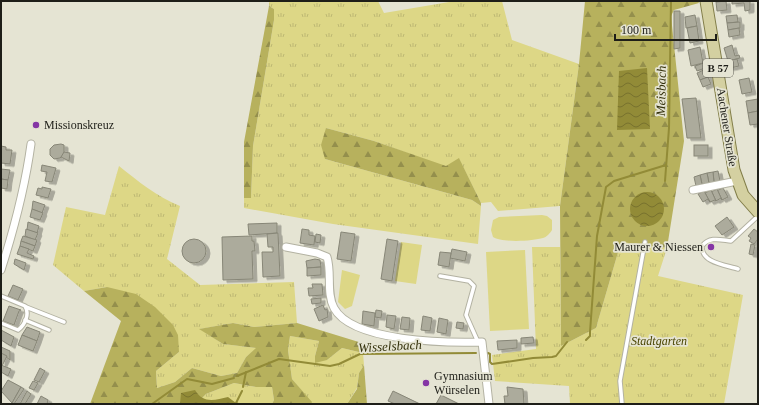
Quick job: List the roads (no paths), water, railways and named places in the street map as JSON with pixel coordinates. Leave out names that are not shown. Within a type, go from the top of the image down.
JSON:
[{"type":"main road","name":"Aachener Straße","points":[[706,1],[737,181],[743,195],[758,214]]},
{"type":"street","points":[[1,270],[16,222],[26,182],[31,144]]},
{"type":"street","name":"Aachener Straße","points":[[693,190],[737,181]]},
{"type":"street","points":[[286,247],[317,253],[327,257],[331,302],[342,319],[360,330],[442,343],[480,342],[489,404]]},
{"type":"lane","points":[[738,269],[709,260],[704,255],[702,246],[708,240],[713,239],[731,241],[758,214]]},
{"type":"lane","points":[[622,404],[620,381],[645,242]]},
{"type":"lane","points":[[440,276],[469,281],[474,286],[466,315],[480,342]]},
{"type":"lane","points":[[1,296],[64,322]]},
{"type":"lane","points":[[1,323],[18,330],[22,327],[28,314],[26,307]]},
{"type":"lane","points":[[25,320],[49,330]]},
{"type":"water","points":[[647,68],[650,129],[617,130],[619,71]]},
{"type":"water","points":[[644,192],[650,192],[654,193],[661,199],[664,209],[663,216],[657,223],[650,226],[644,226],[640,225],[633,219],[630,212],[630,206],[631,202],[637,195]]},
{"type":"water","points":[[195,390],[206,399],[214,400],[228,397],[236,403],[242,404],[180,404],[181,393]]},
{"type":"waterway","name":"Meisbach","points":[[665,181],[669,128],[671,1]]},
{"type":"waterway","name":"Wisselsbach","points":[[586,340],[590,336],[597,236],[606,187],[614,181],[666,165]]},
{"type":"waterway","name":"Wisselsbach","points":[[488,353],[490,354],[490,362],[492,364],[533,358],[552,357],[556,356],[567,342]]},
{"type":"waterway","name":"Wisselsbach","points":[[237,376],[279,359],[330,366],[339,364],[360,354],[476,353]]},
{"type":"waterway","points":[[243,387],[246,372]]},
{"type":"waterway","name":"Wisselsbach","points":[[152,404],[187,379],[212,384],[234,378]]},
{"type":"waterway","points":[[238,404],[236,403],[242,391]]},
{"type":"place","name":"Missionskreuz","points":[[36,125]]},
{"type":"place","name":"Maurer & Niessen","points":[[711,247]]},
{"type":"place","name":"Gymnasium Würselen","points":[[426,383]]},
{"type":"park label","name":"Stadtgarten","points":[[659,341]]}]
